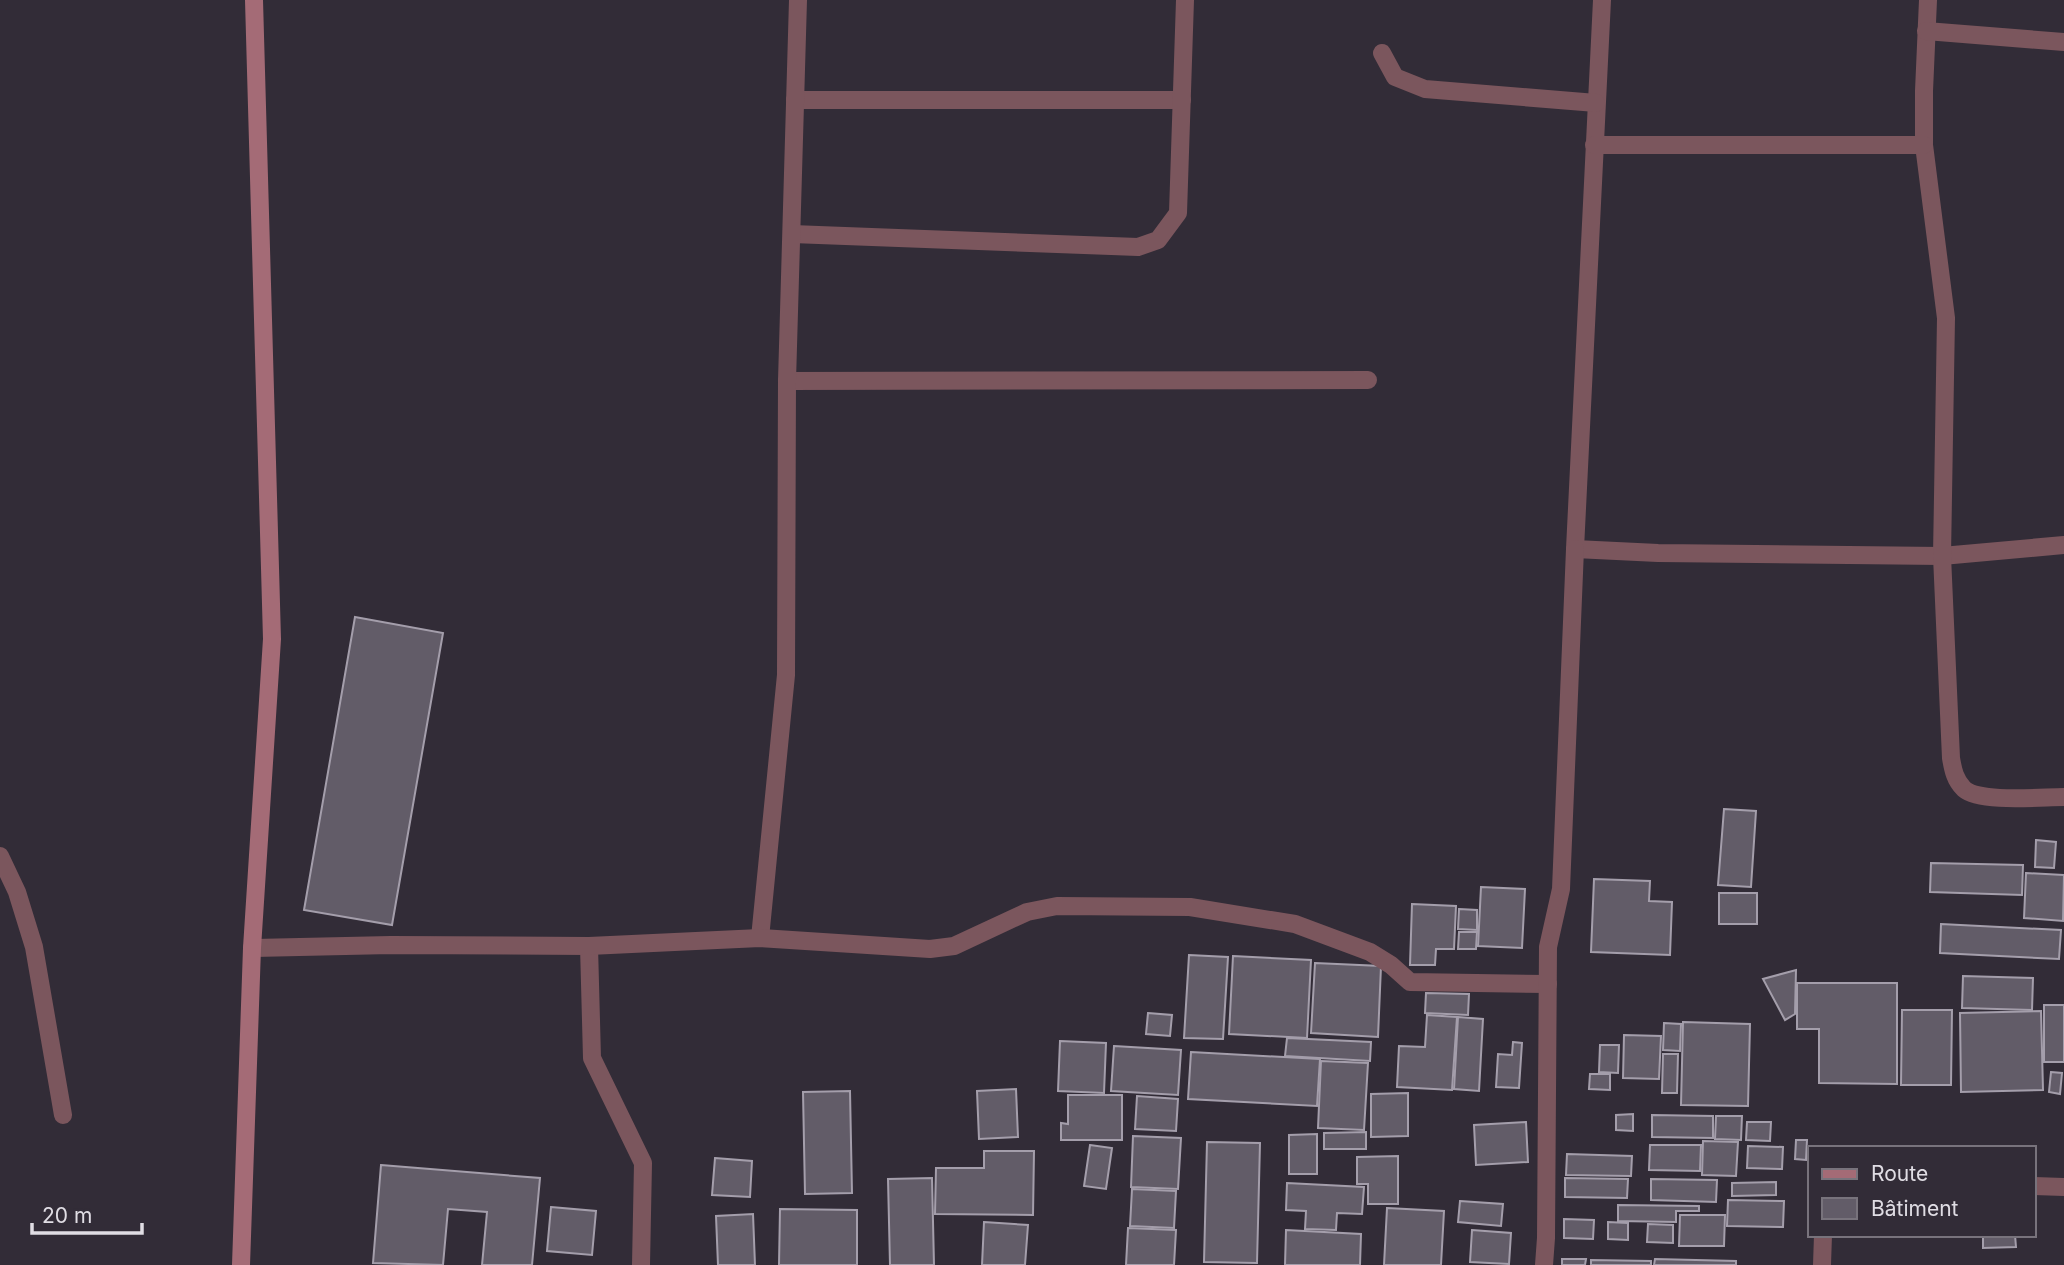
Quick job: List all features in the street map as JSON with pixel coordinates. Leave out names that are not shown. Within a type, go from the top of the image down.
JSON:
[{"type":"main road","points":[[241,1265],[252,948],[272,639],[254,0]]},
{"type":"street","points":[[760,938],[786,675],[787,381],[798,0]]},
{"type":"street","points":[[792,234],[1138,247],[1158,240],[1178,213],[1185,0]]},
{"type":"street","points":[[1544,1265],[1548,947],[1561,889],[1602,0]]},
{"type":"street","points":[[1928,0],[1924,145],[1947,318],[1942,556],[1949,732],[1955,777],[1965,790],[1981,797],[2064,797]]},
{"type":"street","points":[[1926,31],[2064,42]]},
{"type":"street","points":[[1382,53],[1395,77],[1425,89],[1596,103]]},
{"type":"street","points":[[795,100],[1182,100]]},
{"type":"street","points":[[1594,145],[1924,145]]},
{"type":"street","points":[[787,381],[1368,380]]},
{"type":"street","points":[[1575,549],[1658,553],[1942,556],[2064,545]]},
{"type":"street","points":[[0,856],[18,892],[34,947],[63,1115]]},
{"type":"street","points":[[252,948],[391,945],[589,946],[760,938],[930,949],[954,946],[1027,912],[1057,906],[1190,907],[1294,924],[1370,952],[1391,965],[1410,982],[1548,984]]},
{"type":"street","points":[[589,946],[592,1058],[643,1163],[641,1265]]},
{"type":"street","points":[[2036,1186],[2064,1186]]},
{"type":"street","points":[[1822,1265],[1823,1237]]},
{"type":"building","points":[[355,617],[443,633],[392,925],[304,910]]},
{"type":"building","points":[[1724,809],[1756,811],[1751,887],[1718,885]]},
{"type":"building","points":[[2036,840],[2056,842],[2054,868],[2035,867]]},
{"type":"building","points":[[1931,863],[2023,865],[2022,895],[1930,892]]},
{"type":"building","points":[[2026,873],[2064,875],[2063,921],[2024,918]]},
{"type":"building","points":[[1594,879],[1650,881],[1649,901],[1672,902],[1670,955],[1591,952]]},
{"type":"building","points":[[1481,887],[1525,889],[1522,948],[1478,946]]},
{"type":"building","points":[[1719,893],[1757,893],[1757,924],[1719,924]]},
{"type":"building","points":[[1412,904],[1456,906],[1454,949],[1436,949],[1435,965],[1410,965]]},
{"type":"building","points":[[1459,909],[1477,910],[1477,930],[1458,929]]},
{"type":"building","points":[[1941,924],[2061,930],[2059,959],[1940,953]]},
{"type":"building","points":[[1459,932],[1477,932],[1476,949],[1458,949]]},
{"type":"building","points":[[1189,955],[1228,957],[1223,1039],[1184,1038]]},
{"type":"building","points":[[1233,956],[1311,960],[1307,1038],[1229,1034]]},
{"type":"building","points":[[1315,963],[1381,966],[1378,1037],[1311,1033]]},
{"type":"building","points":[[1796,970],[1795,1014],[1785,1020],[1763,979]]},
{"type":"building","points":[[1963,976],[2033,978],[2032,1010],[1962,1008]]},
{"type":"building","points":[[1797,983],[1897,983],[1897,1084],[1819,1083],[1819,1029],[1797,1029]]},
{"type":"building","points":[[1426,993],[1469,994],[1468,1015],[1425,1013]]},
{"type":"building","points":[[2044,1005],[2064,1005],[2064,1062],[2044,1062]]},
{"type":"building","points":[[1902,1010],[1952,1010],[1951,1085],[1901,1085]]},
{"type":"building","points":[[2041,1011],[2043,1090],[1961,1092],[1960,1013]]},
{"type":"building","points":[[1148,1013],[1172,1015],[1170,1036],[1146,1034]]},
{"type":"building","points":[[1427,1015],[1457,1017],[1452,1090],[1397,1087],[1399,1046],[1425,1047]]},
{"type":"building","points":[[1458,1017],[1483,1019],[1479,1091],[1454,1089]]},
{"type":"building","points":[[1683,1022],[1750,1024],[1748,1106],[1681,1105]]},
{"type":"building","points":[[1664,1023],[1681,1024],[1680,1051],[1663,1050]]},
{"type":"building","points":[[1624,1035],[1661,1036],[1659,1079],[1623,1078]]},
{"type":"building","points":[[1287,1038],[1371,1042],[1370,1061],[1285,1056]]},
{"type":"building","points":[[1060,1041],[1106,1043],[1104,1093],[1058,1091]]},
{"type":"building","points":[[1513,1042],[1522,1043],[1519,1088],[1496,1087],[1498,1054],[1512,1055]]},
{"type":"building","points":[[1600,1045],[1619,1045],[1618,1073],[1599,1072]]},
{"type":"building","points":[[1114,1046],[1181,1050],[1178,1095],[1111,1091]]},
{"type":"building","points":[[1191,1052],[1320,1059],[1317,1106],[1188,1099]]},
{"type":"building","points":[[1663,1054],[1678,1054],[1677,1093],[1662,1093]]},
{"type":"building","points":[[1321,1061],[1368,1063],[1364,1130],[1318,1128]]},
{"type":"building","points":[[2051,1072],[2062,1073],[2060,1094],[2049,1092]]},
{"type":"building","points":[[1590,1074],[1610,1074],[1610,1090],[1589,1089]]},
{"type":"building","points":[[1016,1089],[1018,1137],[979,1139],[977,1091]]},
{"type":"building","points":[[850,1091],[852,1193],[805,1194],[803,1092]]},
{"type":"building","points":[[1408,1093],[1408,1136],[1371,1137],[1371,1094]]},
{"type":"building","points":[[1068,1095],[1122,1095],[1122,1140],[1061,1140],[1061,1123],[1068,1124]]},
{"type":"building","points":[[1137,1096],[1178,1099],[1176,1131],[1135,1129]]},
{"type":"building","points":[[1633,1114],[1633,1131],[1616,1130],[1616,1115]]},
{"type":"building","points":[[1652,1115],[1713,1116],[1713,1138],[1652,1137]]},
{"type":"building","points":[[1716,1116],[1742,1116],[1741,1140],[1715,1139]]},
{"type":"building","points":[[1526,1122],[1528,1162],[1476,1165],[1474,1125]]},
{"type":"building","points":[[1747,1122],[1771,1122],[1770,1141],[1746,1140]]},
{"type":"building","points":[[1366,1132],[1366,1149],[1324,1149],[1324,1133]]},
{"type":"building","points":[[1317,1134],[1317,1174],[1289,1174],[1289,1135]]},
{"type":"building","points":[[1133,1136],[1181,1138],[1178,1189],[1131,1187]]},
{"type":"building","points":[[1796,1140],[1807,1140],[1806,1160],[1795,1159]]},
{"type":"building","points":[[1703,1141],[1738,1142],[1736,1176],[1702,1175]]},
{"type":"building","points":[[1207,1142],[1260,1143],[1257,1263],[1204,1262]]},
{"type":"building","points":[[1090,1145],[1112,1148],[1106,1189],[1084,1186]]},
{"type":"building","points":[[1650,1145],[1701,1145],[1700,1171],[1649,1170]]},
{"type":"building","points":[[1748,1146],[1783,1147],[1782,1169],[1747,1168]]},
{"type":"building","points":[[984,1151],[1034,1151],[1033,1215],[935,1214],[936,1168],[984,1168]]},
{"type":"building","points":[[1567,1154],[1632,1156],[1631,1176],[1566,1175]]},
{"type":"building","points":[[1398,1156],[1398,1204],[1368,1204],[1368,1184],[1357,1184],[1357,1157]]},
{"type":"building","points":[[715,1158],[752,1161],[750,1197],[712,1195]]},
{"type":"building","points":[[381,1165],[540,1178],[532,1265],[482,1265],[487,1212],[448,1209],[443,1265],[373,1263]]},
{"type":"building","points":[[932,1178],[934,1265],[890,1265],[888,1179]]},
{"type":"building","points":[[1565,1178],[1628,1179],[1627,1198],[1565,1197]]},
{"type":"building","points":[[1651,1179],[1717,1180],[1716,1202],[1651,1200]]},
{"type":"building","points":[[1776,1182],[1776,1195],[1732,1196],[1732,1183]]},
{"type":"building","points":[[1287,1183],[1364,1187],[1362,1214],[1337,1213],[1336,1230],[1305,1229],[1306,1211],[1286,1210]]},
{"type":"building","points":[[1132,1189],[1176,1191],[1174,1228],[1130,1226]]},
{"type":"building","points":[[1728,1200],[1784,1201],[1783,1227],[1727,1226]]},
{"type":"building","points":[[1460,1201],[1503,1204],[1501,1226],[1458,1222]]},
{"type":"building","points":[[1618,1205],[1699,1206],[1699,1211],[1676,1211],[1676,1222],[1618,1221]]},
{"type":"building","points":[[551,1207],[596,1211],[592,1255],[547,1251]]},
{"type":"building","points":[[1387,1208],[1444,1211],[1441,1265],[1384,1265]]},
{"type":"building","points":[[780,1209],[857,1210],[857,1265],[779,1265]]},
{"type":"building","points":[[753,1214],[755,1265],[718,1265],[716,1216]]},
{"type":"building","points":[[1680,1215],[1725,1215],[1724,1246],[1679,1246]]},
{"type":"building","points":[[1564,1219],[1594,1220],[1593,1239],[1564,1238]]},
{"type":"building","points":[[984,1222],[1028,1225],[1025,1265],[982,1265]]},
{"type":"building","points":[[1608,1222],[1628,1223],[1628,1240],[1608,1239]]},
{"type":"building","points":[[1648,1224],[1673,1225],[1673,1243],[1647,1242]]},
{"type":"building","points":[[1128,1228],[1176,1230],[1174,1265],[1126,1265]]},
{"type":"building","points":[[1286,1230],[1361,1234],[1360,1265],[1285,1265]]},
{"type":"building","points":[[1472,1230],[1511,1233],[1509,1264],[1470,1262]]},
{"type":"building","points":[[1983,1237],[2015,1237],[2016,1247],[1983,1248]]},
{"type":"building","points":[[1562,1259],[1586,1259],[1585,1265],[1562,1265]]},
{"type":"building","points":[[1655,1259],[1736,1261],[1736,1265],[1654,1265]]},
{"type":"building","points":[[1591,1260],[1651,1261],[1651,1265],[1591,1265]]}]
